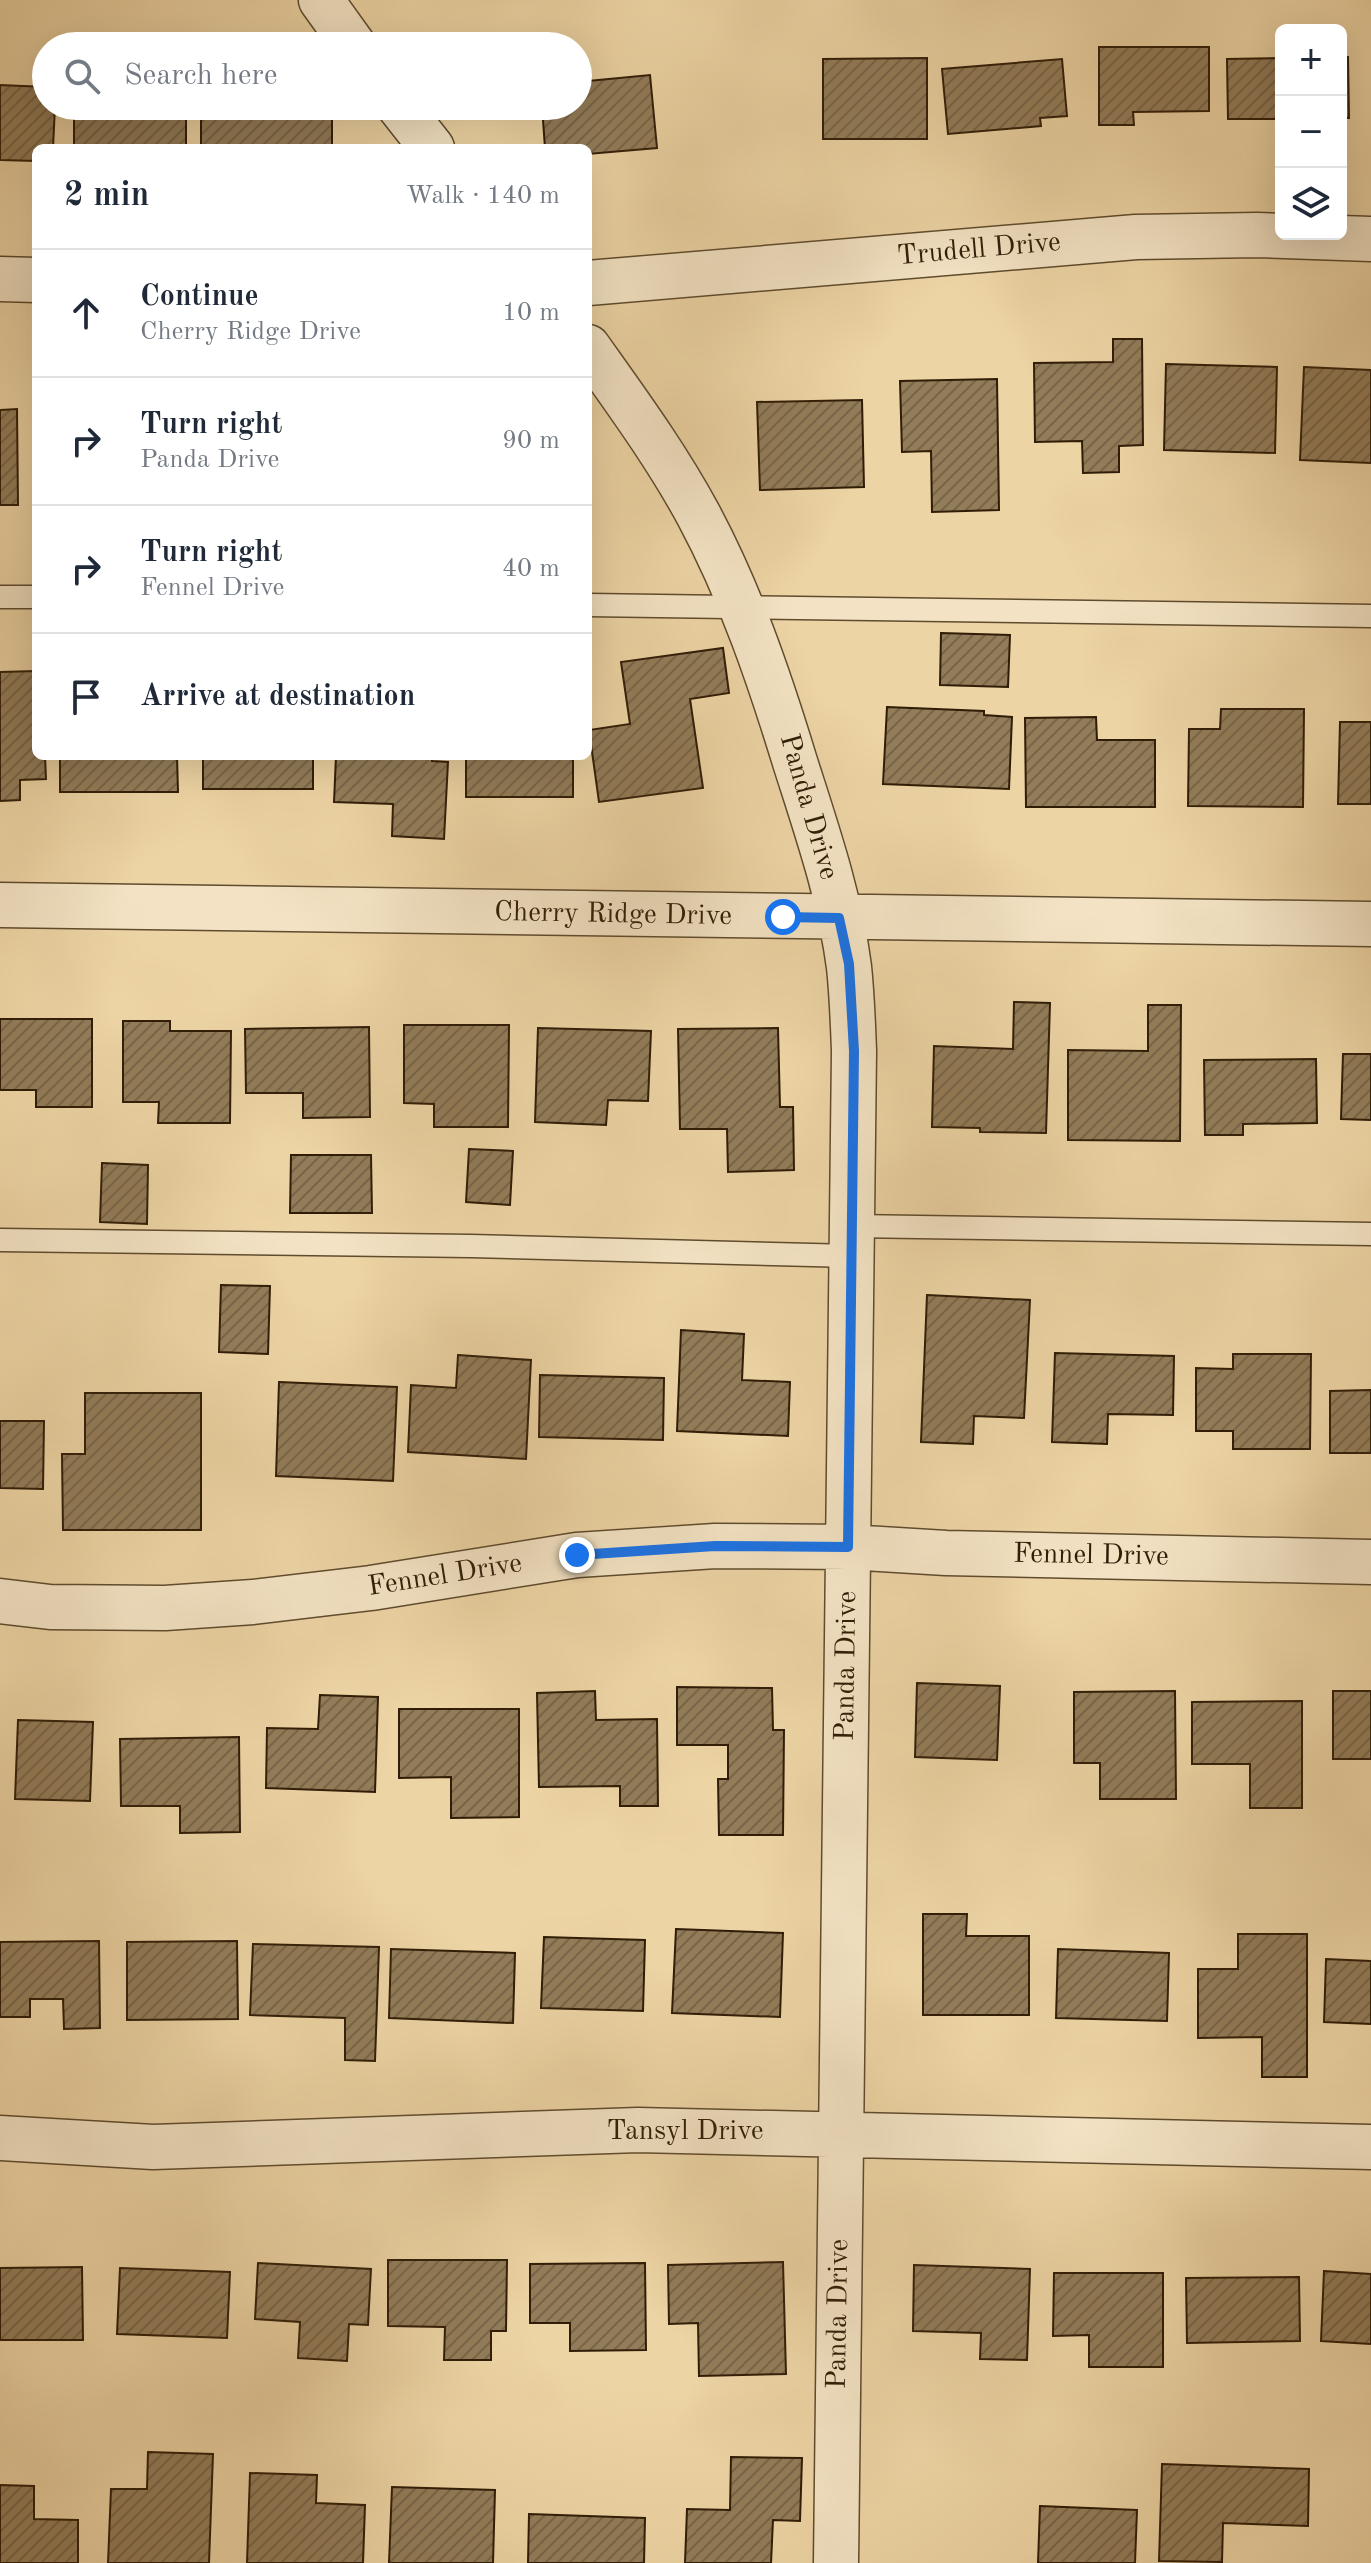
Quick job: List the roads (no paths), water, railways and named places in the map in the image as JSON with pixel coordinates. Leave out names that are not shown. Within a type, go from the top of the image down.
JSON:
[{"type":"street","points":[[321,0],[344,32]]},
{"type":"street","points":[[410,120],[429,144]]},
{"type":"street","name":"Trudell Drive","points":[[592,283],[1136,237],[1257,235],[1371,239]]},
{"type":"street","points":[[0,279],[32,280]]},
{"type":"street","name":"Panda Drive","points":[[592,353],[663,454],[699,516],[742,607],[780,713],[828,871],[849,964],[854,1051],[836,2563]]},
{"type":"street","name":"Cherry Ridge Drive","points":[[0,905],[1371,924]]},
{"type":"street","name":"Fennel Drive","points":[[0,1601],[50,1607],[165,1608],[253,1602],[371,1588],[577,1555],[715,1546],[1371,1562]]},
{"type":"street","name":"Tansyl Drive","points":[[0,2138],[153,2147],[638,2130],[1371,2147]]},
{"type":"lane","points":[[0,597],[32,597]]},
{"type":"lane","points":[[592,605],[1371,616]]},
{"type":"lane","points":[[0,1240],[471,1246],[1371,1234]]}]
